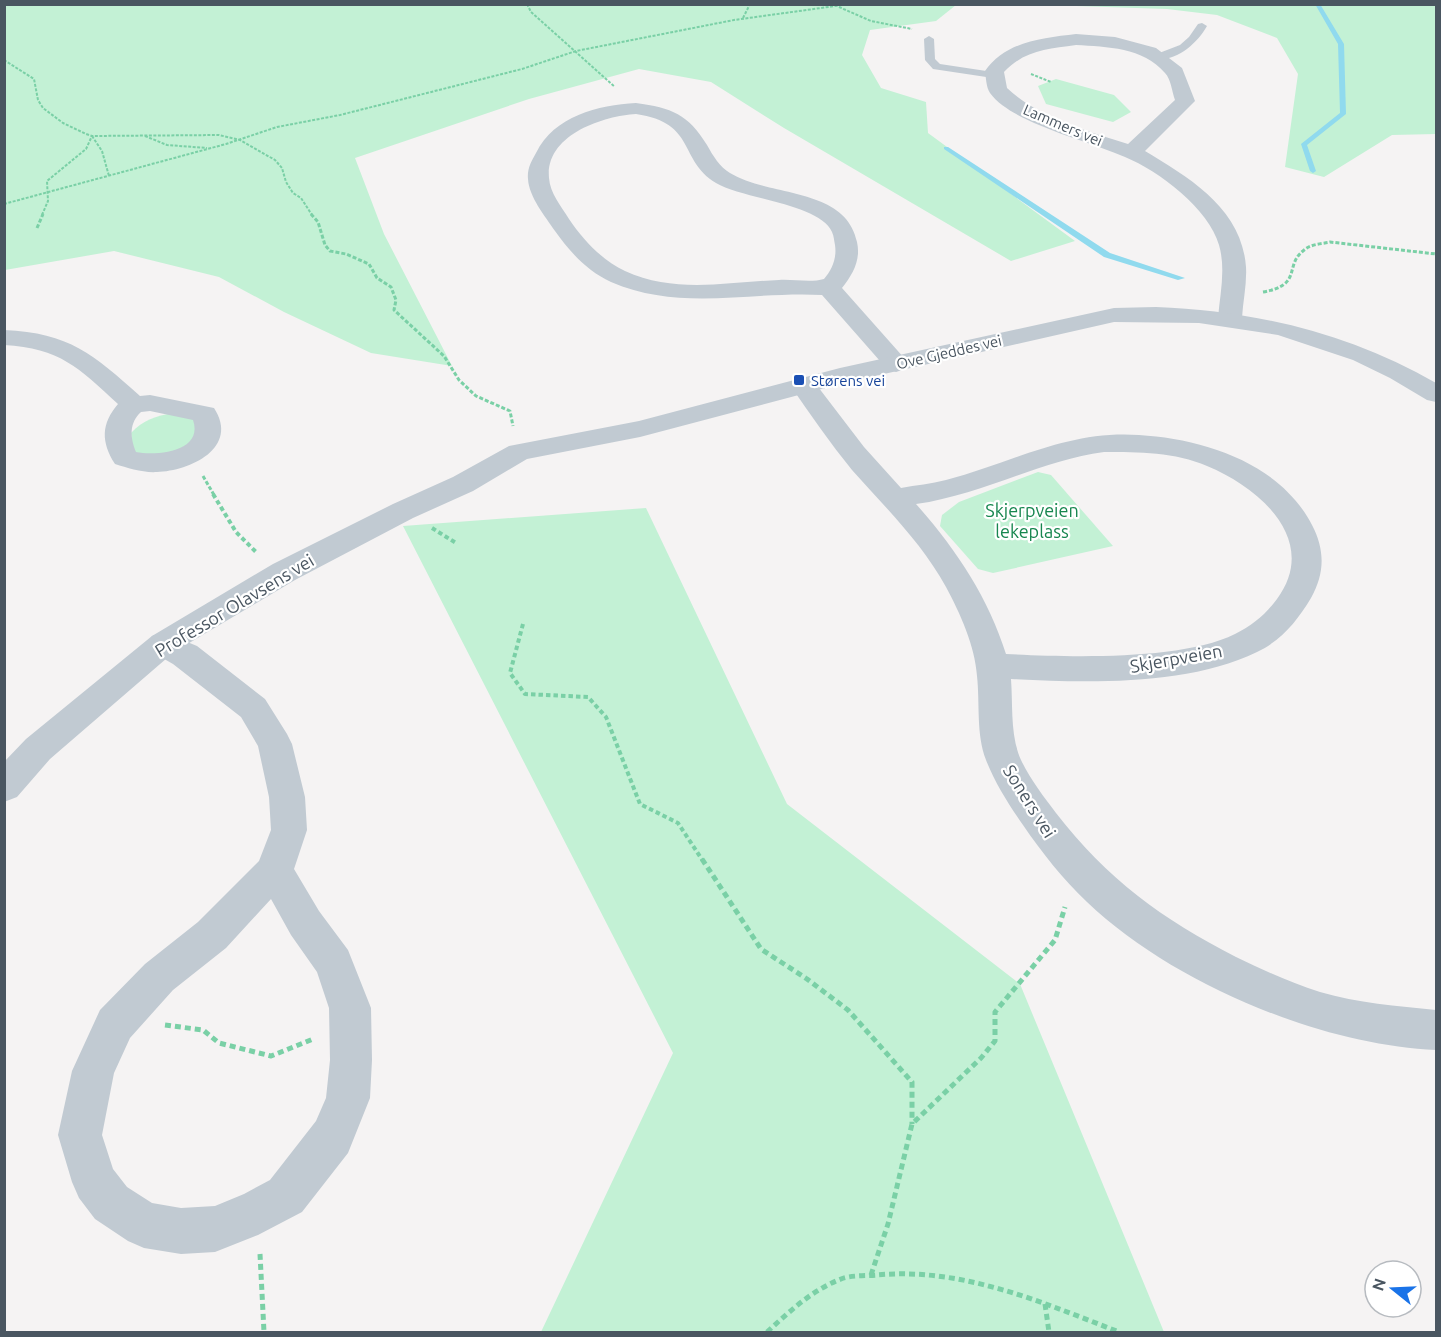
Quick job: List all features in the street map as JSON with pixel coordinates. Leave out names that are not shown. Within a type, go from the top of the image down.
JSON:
[{"type":"street","points":[[993,75],[994,68],[1006,56],[1024,48],[1071,40],[1087,39],[1122,43],[1143,49],[1158,57],[1175,72],[1185,88],[1185,100],[1165,123],[1137,146],[1134,153]]},
{"type":"street","name":"Lammers vei","points":[[993,75],[997,88],[1021,108],[1134,153],[1178,180],[1204,200],[1216,214],[1225,230],[1233,254],[1230,318]]},
{"type":"street","points":[[829,288],[841,272],[848,254],[843,228],[815,208],[757,192],[723,178],[713,170],[680,122],[666,114],[640,110],[597,114],[577,123],[553,140],[539,166],[539,183],[543,199],[567,234],[587,256],[616,277],[666,291],[709,293],[778,287],[829,288],[896,364]]},
{"type":"street","name":"Ove Gjeddes vei","points":[[463,484],[519,452],[640,429],[803,385],[1114,315],[1152,313],[1230,318],[1303,334],[1363,355],[1437,394]]},
{"type":"street","points":[[4,337],[40,338],[62,345],[76,354],[134,404]]},
{"type":"street","name":"Soners vei","points":[[803,385],[840,435],[930,539],[972,606],[992,666],[994,706],[1003,760],[1026,799],[1062,851],[1101,893],[1131,917],[1185,951],[1260,988],[1329,1014],[1396,1027],[1437,1030]]},
{"type":"street","points":[[134,404],[150,404],[204,414],[209,422],[210,430],[207,440],[190,455],[162,463],[141,462],[125,458],[115,435],[124,411],[134,404]]},
{"type":"street","name":"Skjerpveien","points":[[895,498],[950,489],[1035,458],[1065,450],[1125,442],[1158,445],[1216,459],[1242,471],[1288,510],[1304,540],[1306,574],[1298,592],[1270,628],[1231,648],[1206,656],[1133,667],[992,666]]},
{"type":"street","name":"Professor Olavsens vei","points":[[4,787],[38,749],[163,644],[284,572],[403,511],[463,484]]},
{"type":"street","points":[[163,644],[185,655],[252,708],[274,744],[287,797],[289,830],[275,870],[212,935],[159,977],[115,1024],[93,1071],[80,1135],[95,1182],[111,1203],[144,1225],[181,1231],[215,1229],[258,1212],[286,1196],[332,1137],[348,1098],[351,1060],[350,1008],[334,963],[305,923],[275,870]]},
{"type":"lane","points":[[1158,57],[1186,48],[1202,26]]},
{"type":"lane","points":[[929,39],[930,60],[937,67],[993,75]]},
{"type":"path","points":[[526,4],[531,12],[640,110]]},
{"type":"path","points":[[742,19],[750,4]]},
{"type":"path","points":[[4,204],[277,128],[340,115],[522,69],[576,51],[742,19],[850,4]]},
{"type":"path","points":[[838,6],[871,21],[918,30],[929,39]]},
{"type":"path","points":[[4,60],[34,79],[38,101],[59,122],[92,136],[219,135],[240,140],[275,160],[282,168],[286,182],[293,193],[301,198],[318,222],[325,245],[330,251],[346,254],[369,264],[377,278],[391,287],[396,300],[394,310],[444,356],[459,380],[476,396],[510,411],[519,452]]},
{"type":"path","points":[[143,135],[156,143],[166,145],[211,148]]},
{"type":"path","points":[[92,136],[102,151],[109,176]]},
{"type":"path","points":[[37,228],[48,201],[47,181],[86,149],[92,136]]},
{"type":"path","points":[[1232,291],[1263,292],[1281,287],[1290,276],[1297,255],[1304,248],[1313,244],[1330,242],[1437,254]]},
{"type":"path","points":[[190,455],[236,532],[254,551],[284,572]]},
{"type":"path","points":[[522,624],[510,673],[525,694],[588,697],[606,717],[640,804],[678,823],[761,949],[807,979],[848,1010],[912,1082],[912,1124],[888,1224],[871,1275]]},
{"type":"path","points":[[912,1124],[981,1058],[995,1041],[995,1012],[1054,940],[1066,900],[1087,878]]},
{"type":"path","points":[[120,1019],[203,1030],[219,1043],[271,1056],[350,1024]]},
{"type":"path","points":[[258,1212],[264,1332]]},
{"type":"path","points":[[767,1332],[798,1304],[842,1278],[906,1272],[958,1277],[1045,1303],[1119,1332]]},
{"type":"path","points":[[1045,1303],[1049,1332]]},
{"type":"green space","points":[[5,4],[956,5],[936,21],[870,30],[862,55],[881,88],[926,102],[928,133],[1075,241],[1011,261],[784,128],[711,82],[639,69],[529,99],[355,158],[384,234],[452,366],[371,353],[284,312],[219,277],[114,251],[5,270]]},
{"type":"green space","points":[[1046,5],[1436,5],[1436,134],[1392,135],[1324,177],[1285,167],[1298,74],[1277,38],[1217,15],[1167,9]]},
{"type":"green space","points":[[1056,79],[1114,95],[1131,112],[1113,122],[1046,104],[1038,86]]},
{"type":"green space","points":[[173,413],[185,414],[199,422],[195,443],[163,457],[133,452],[131,433],[150,419]]},
{"type":"green space","name":"Skjerpveien lekeplass","points":[[1038,472],[1051,475],[1113,546],[993,573],[978,569],[940,526],[942,515],[959,502]]},
{"type":"green space","points":[[646,508],[787,804],[1020,984],[1164,1332],[541,1332],[673,1053],[403,526]]},
{"type":"waterway","points":[[1313,171],[1304,144],[1343,114],[1341,44],[1317,4]]},
{"type":"waterway","points":[[946,148],[1107,255],[1181,278]]},
{"type":"place","name":"Størens vei","points":[[799,380]]}]
